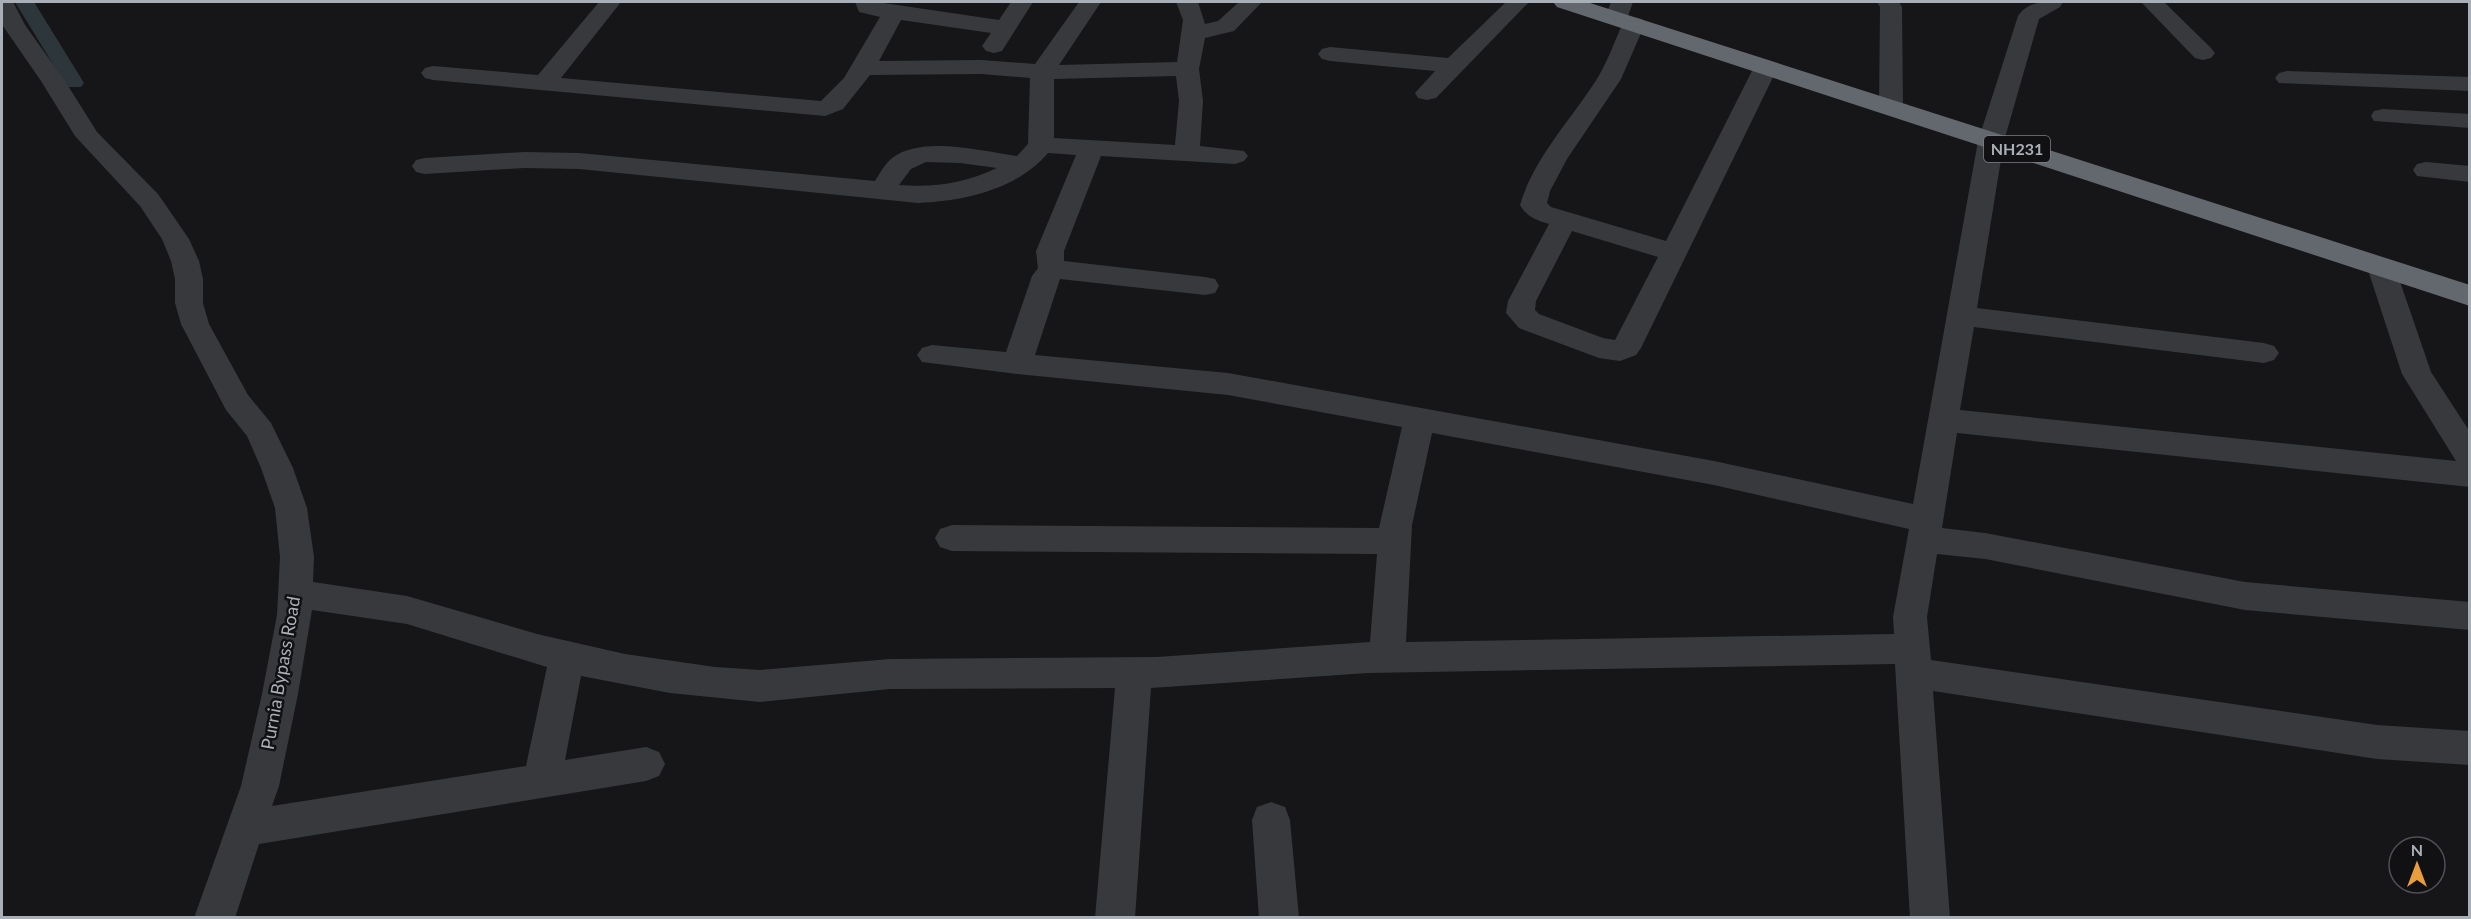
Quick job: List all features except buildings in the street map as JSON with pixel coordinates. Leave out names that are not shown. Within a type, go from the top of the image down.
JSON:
[{"type":"highway","name":"NH231","points":[[1565,2],[1624,15],[1766,67],[2469,296]]},
{"type":"street","name":"Purnia Bypass Road","points":[[2,2],[14,26],[53,81],[87,136],[149,200],[175,238],[185,261],[189,279],[189,303],[195,324],[237,402],[260,431],[277,468],[291,508],[297,557],[296,594],[275,717],[260,786],[214,918]]},
{"type":"street","points":[[545,82],[610,2]]},
{"type":"street","points":[[866,2],[867,7],[892,13],[1005,28]]},
{"type":"street","points":[[981,67],[1022,2]]},
{"type":"street","points":[[425,166],[524,160],[579,161],[635,164],[883,190],[898,194],[944,193],[972,187],[1022,164],[1041,145],[1042,72],[1090,2]]},
{"type":"street","points":[[1187,2],[1194,20],[1194,33],[1187,69],[1191,101],[1187,153]]},
{"type":"street","points":[[1194,33],[1226,26],[1251,2]]},
{"type":"street","points":[[1427,93],[1518,2]]},
{"type":"street","points":[[1888,2],[1891,7],[1891,108]]},
{"type":"street","points":[[1930,918],[1915,661],[1910,617],[1991,141],[2029,16],[2051,2]]},
{"type":"street","points":[[2152,2],[2203,53]]},
{"type":"street","points":[[433,73],[825,110],[833,107],[839,101],[861,68],[892,13]]},
{"type":"street","points":[[1624,15],[1610,77],[1555,159],[1534,198],[1533,205],[1536,210],[1564,220],[1674,253]]},
{"type":"street","points":[[1330,54],[1454,66]]},
{"type":"street","points":[[861,68],[981,67],[1042,72],[1187,69]]},
{"type":"street","points":[[1564,220],[1522,301],[1520,313],[1529,321],[1599,348],[1614,352],[1626,348],[1766,67]]},
{"type":"street","points":[[2286,78],[2469,84]]},
{"type":"street","points":[[2383,116],[2469,121]]},
{"type":"street","points":[[1041,145],[1235,156]]},
{"type":"street","points":[[1053,270],[1050,251],[1091,149]]},
{"type":"street","points":[[883,190],[901,163],[918,155],[934,154],[1022,164]]},
{"type":"street","points":[[2426,170],[2469,174]]},
{"type":"street","points":[[2380,267],[2417,374],[2469,458]]},
{"type":"street","points":[[1017,364],[1046,276],[1053,270],[1071,270],[1205,286]]},
{"type":"street","points":[[1961,316],[2264,353]]},
{"type":"street","points":[[932,355],[1228,384],[1714,473],[1985,546],[2245,596],[2469,616]]},
{"type":"street","points":[[1388,656],[1396,525],[1419,420]]},
{"type":"street","points":[[1944,420],[2469,475]]},
{"type":"street","points":[[952,538],[1396,541]]},
{"type":"street","points":[[296,594],[400,608],[567,657],[627,671],[759,686],[797,686],[835,678],[887,674],[1134,672],[1388,656],[1915,661],[2377,742],[2469,748]]},
{"type":"street","points":[[542,781],[567,657]]},
{"type":"street","points":[[1115,918],[1134,672]]},
{"type":"street","points":[[246,828],[646,764]]},
{"type":"street","points":[[1271,820],[1279,918]]},
{"type":"waterway","points":[[25,2],[74,83]]}]
